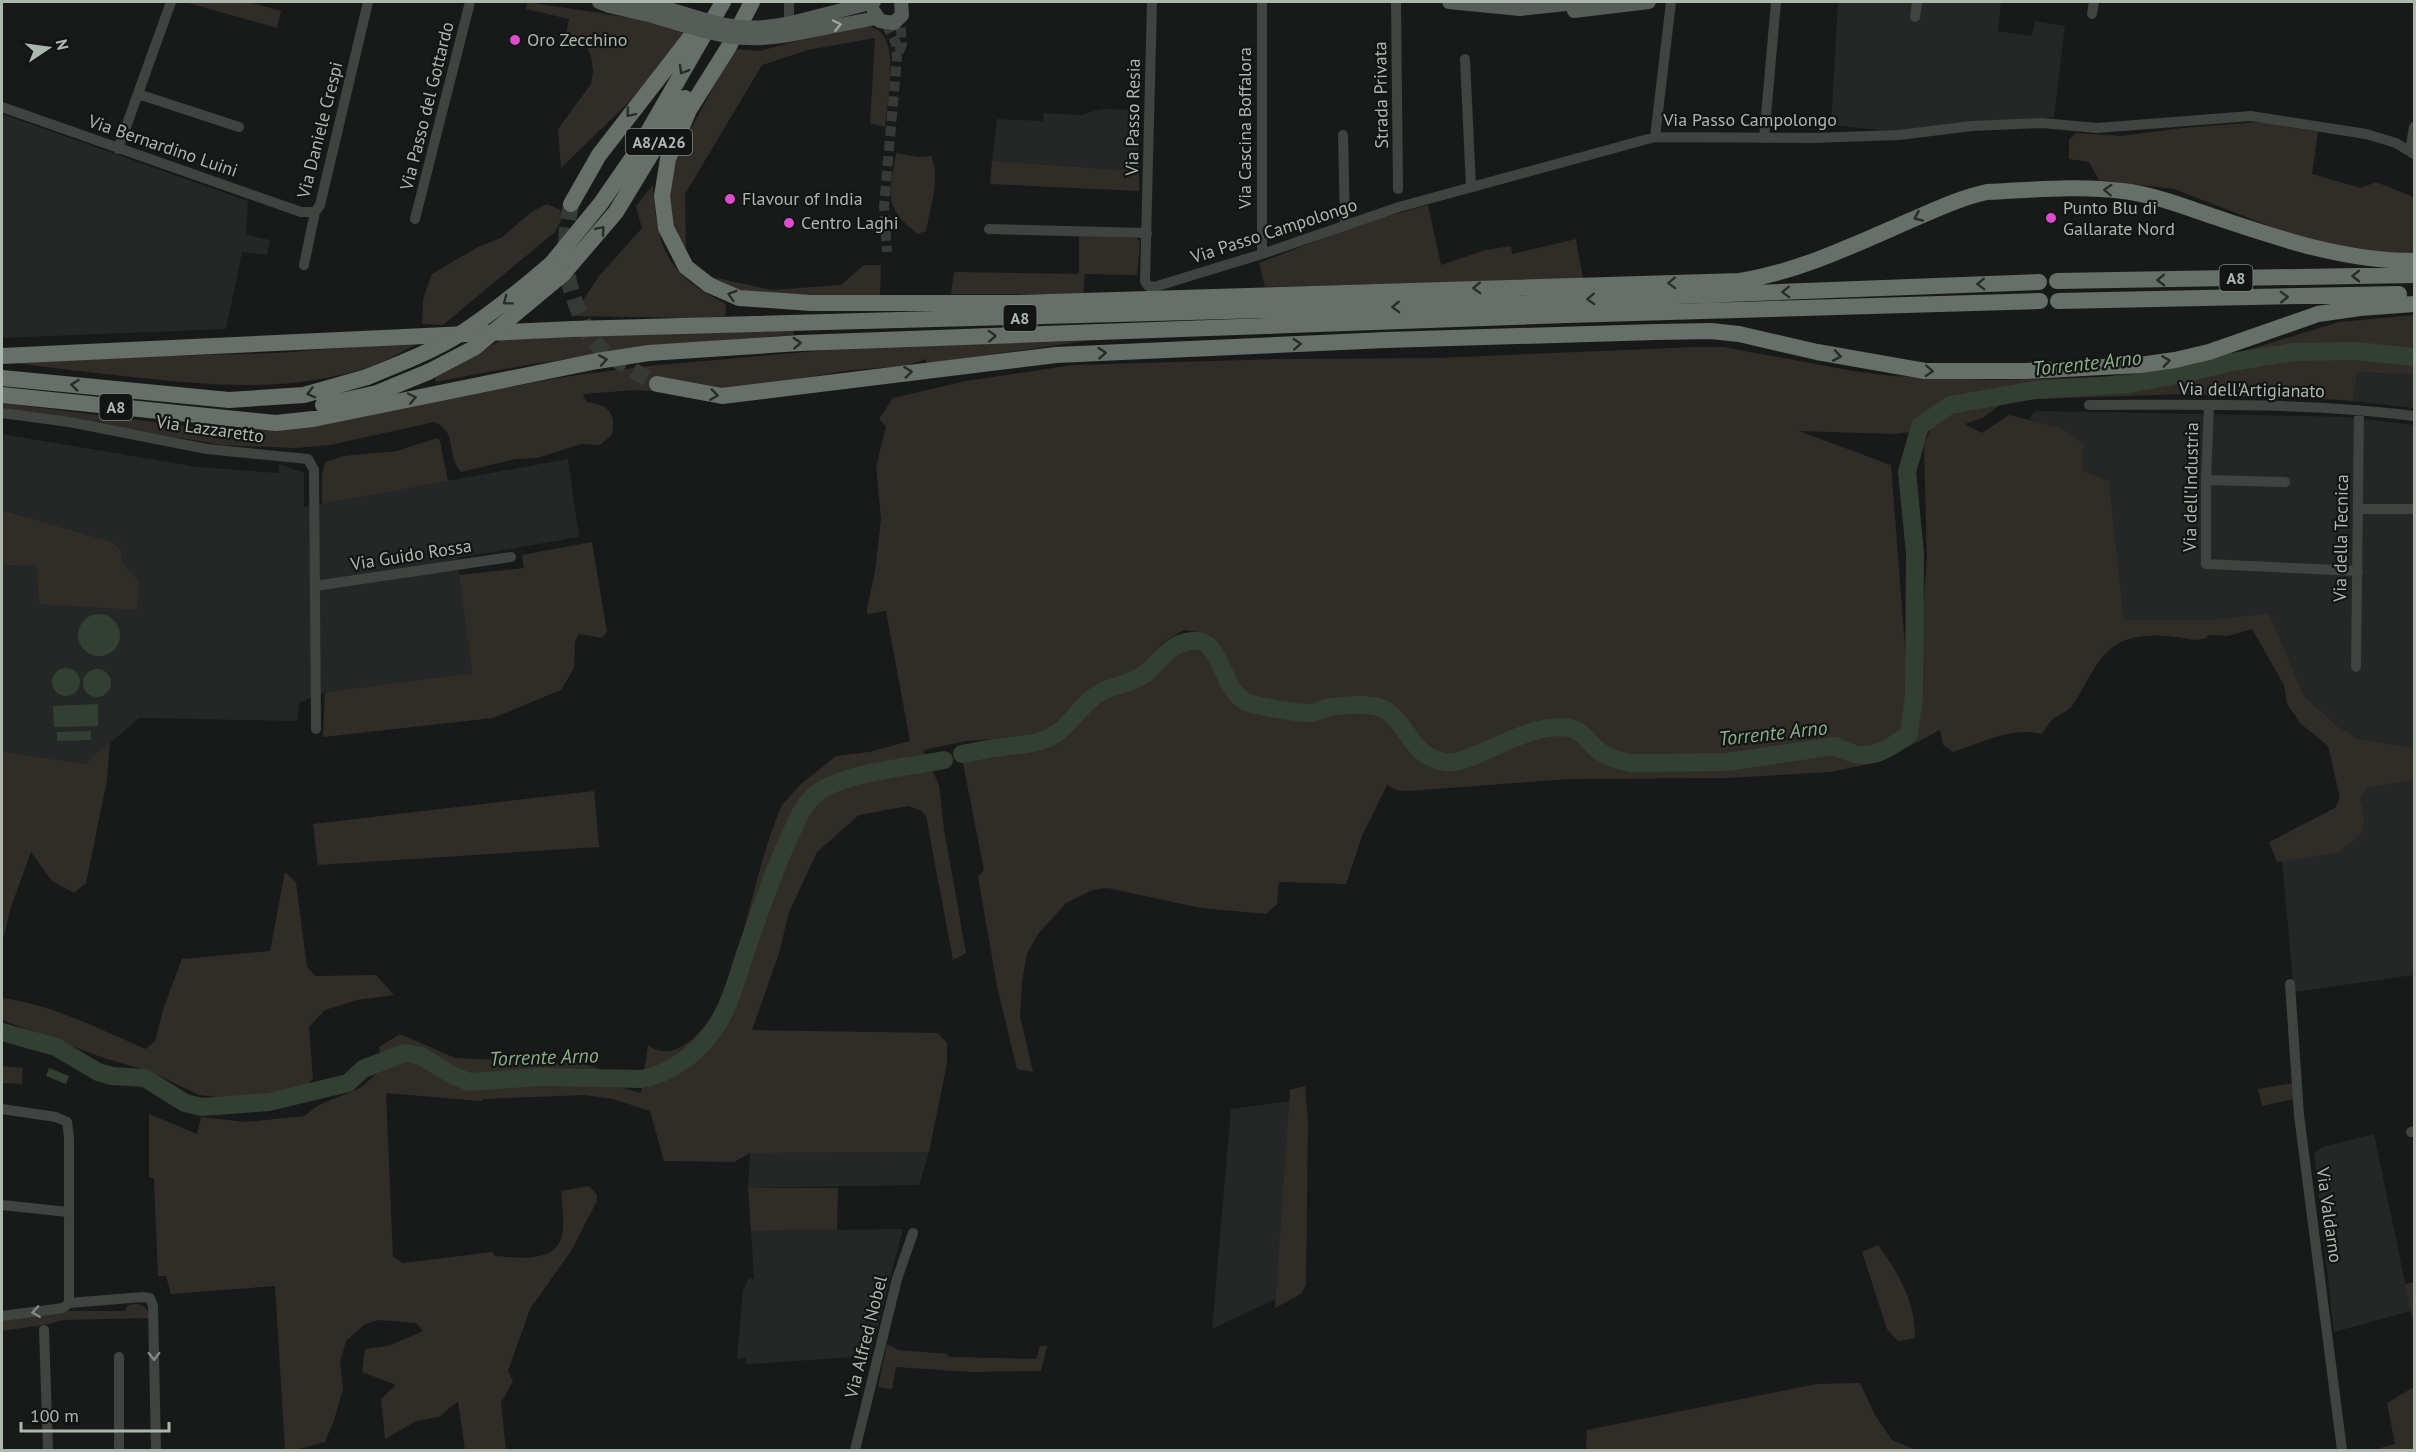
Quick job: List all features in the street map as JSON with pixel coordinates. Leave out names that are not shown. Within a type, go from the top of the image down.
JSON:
[{"type":"highway","points":[[571,204],[598,155],[718,2]]},
{"type":"highway","points":[[230,419],[312,408],[377,393],[428,372],[474,348],[557,268],[638,150],[723,2]]},
{"type":"highway","name":"A8/A26","points":[[557,268],[616,212],[744,2]]},
{"type":"highway","points":[[752,2],[728,48],[689,110],[668,159],[662,196],[666,228],[686,267],[709,285],[739,298],[811,303],[1017,303],[1740,281],[1798,268],[1976,194],[2059,189],[2123,191],[2175,204],[2327,252],[2375,259],[2415,261]]},
{"type":"highway","points":[[2,378],[229,400],[304,395],[367,377],[420,356],[460,334],[557,268]]},
{"type":"highway","name":"A8","points":[[2057,281],[2415,275]]},
{"type":"highway","name":"A8","points":[[2,356],[573,329],[1444,305],[2039,282]]},
{"type":"highway","name":"A8","points":[[2058,301],[2415,294]]},
{"type":"highway","name":"A8","points":[[2,395],[276,423],[313,419],[597,361],[649,353],[715,348],[1519,317],[2040,301]]},
{"type":"highway","points":[[657,384],[722,396],[1056,355],[1386,340],[1711,331],[1739,334],[1817,352],[1925,371],[2026,371],[2140,365],[2175,360],[2208,352],[2318,314],[2415,304]]},
{"type":"main road","points":[[599,2],[609,6],[654,11]]},
{"type":"main road","points":[[632,2],[720,36],[742,40],[775,38],[794,26],[836,6],[874,2],[873,10],[876,18]]},
{"type":"main road","points":[[1449,2],[1503,8],[1574,11],[1649,2]]},
{"type":"main road","points":[[1536,8],[1585,2]]},
{"type":"main road","points":[[794,26],[876,18],[886,24],[894,23],[902,15],[904,4]]},
{"type":"street","points":[[118,148],[171,2]]},
{"type":"street","name":"Via Daniele Crespi","points":[[304,265],[315,212],[320,204],[368,2]]},
{"type":"street","name":"Via Passo del Gottardo","points":[[415,219],[470,2]]},
{"type":"street","points":[[789,2],[794,26]]},
{"type":"street","name":"Via Passo Resia","points":[[1148,286],[1145,281],[1152,2]]},
{"type":"street","name":"Via Cascina Boffalora","points":[[1262,2],[1262,254]]},
{"type":"street","name":"Strada Privata","points":[[1396,2],[1398,189]]},
{"type":"street","points":[[1655,137],[1671,2]]},
{"type":"street","points":[[1764,138],[1776,2]]},
{"type":"street","points":[[1915,17],[1917,2]]},
{"type":"street","points":[[2092,14],[2094,2]]},
{"type":"street","points":[[1465,59],[1471,187]]},
{"type":"street","points":[[138,93],[239,127]]},
{"type":"street","name":"Via Bernardino Luini","points":[[2,106],[302,212],[315,212]]},
{"type":"street","name":"Via Passo Campolongo","points":[[1148,286],[1154,287],[1262,254],[1345,224],[1655,137],[1764,138],[1911,134],[1972,126],[2042,123],[2097,128],[2251,116],[2366,134],[2396,143],[2412,152]]},
{"type":"street","points":[[2412,152],[2415,127]]},
{"type":"street","points":[[1343,135],[1345,224]]},
{"type":"street","points":[[989,229],[1147,233]]},
{"type":"street","name":"Via dell'Artigianato","points":[[2089,405],[2209,405],[2359,410],[2415,416]]},
{"type":"street","name":"Via dell’Industria","points":[[2209,405],[2206,564],[2358,571]]},
{"type":"street","name":"Via della Tecnica","points":[[2356,667],[2359,410]]},
{"type":"street","name":"Via Lazzaretto","points":[[2,413],[69,422],[207,449],[308,459],[314,470],[315,586]]},
{"type":"street","points":[[2206,480],[2285,482]]},
{"type":"street","points":[[2358,509],[2415,509]]},
{"type":"street","name":"Via Guido Rossa","points":[[315,586],[511,557]]},
{"type":"street","points":[[315,586],[316,729]]},
{"type":"street","name":"Via Valdarno","points":[[2290,984],[2299,1115],[2342,1450]]},
{"type":"street","points":[[2,1110],[56,1117],[67,1122],[69,1138],[69,1303]]},
{"type":"street","points":[[5,1208],[68,1212]]},
{"type":"street","name":"Via Alfred Nobel","points":[[855,1450],[897,1279],[913,1233]]},
{"type":"street","points":[[2,1316],[63,1308],[69,1303],[142,1296],[150,1299],[153,1306],[156,1450]]},
{"type":"street","points":[[44,1329],[48,1450]]},
{"type":"street","points":[[119,1357],[119,1450]]},
{"type":"shaded area","points":[[185,2],[249,2],[281,11],[277,28]]},
{"type":"shaded area","points":[[527,2],[664,23],[686,34],[631,100],[561,168],[558,129],[591,84],[593,71],[591,56],[583,41],[566,33],[569,19],[526,9]]},
{"type":"shaded area","points":[[1838,2],[2001,2],[1998,31],[2032,36],[2035,21],[2065,26],[2054,117],[1908,133],[1831,125]]},
{"type":"shaded area","points":[[858,24],[878,30],[883,35],[890,54],[885,127],[870,123],[875,38],[808,50],[762,65],[685,194],[686,254],[676,243],[669,209],[670,179],[681,147],[734,49],[760,51]]},
{"type":"shaded area","points":[[1101,109],[1138,110],[1139,171],[992,161],[997,119],[1043,121],[1044,113],[1081,115]]},
{"type":"shaded area","points":[[2,114],[248,201],[246,235],[270,240],[267,255],[242,252],[226,329],[2,338]]},
{"type":"shaded area","points":[[2260,122],[2318,132],[2312,174],[2361,188],[2376,182],[2414,197],[2414,256],[2348,249],[2285,232],[2174,189],[2099,180],[2089,162],[2069,159],[2069,139],[2076,133],[2122,136],[2182,128]]},
{"type":"shaded area","points":[[896,153],[917,157],[931,156],[934,164],[934,193],[926,231],[918,234],[899,216],[891,199]]},
{"type":"shaded area","points":[[992,161],[1139,171],[1139,191],[990,184]]},
{"type":"shaded area","points":[[653,185],[658,226],[668,257],[690,282],[726,304],[725,316],[696,318],[573,316],[599,276],[642,228],[636,206]]},
{"type":"shaded area","points":[[547,204],[560,210],[562,218],[555,232],[443,325],[422,324],[423,299],[432,274],[478,247],[501,238],[531,212]]},
{"type":"shaded area","points":[[1428,205],[1441,265],[1486,250],[1511,246],[1512,254],[1576,239],[1583,279],[1265,287],[1259,263],[1363,223]]},
{"type":"shaded area","points":[[1079,236],[1136,238],[1140,242],[1137,275],[1085,274],[1083,294],[951,294],[954,272],[1079,274]]},
{"type":"shaded area","points":[[864,265],[881,265],[880,295],[768,296],[719,286],[712,277],[772,290],[841,285]]},
{"type":"shaded area","points":[[2414,315],[2414,375],[2357,372],[2353,401],[2185,394],[2006,400],[1984,417],[1965,424],[1982,433],[2009,415],[2062,428],[2084,444],[2083,471],[2109,481],[2124,620],[2210,620],[2269,613],[2304,696],[2336,725],[2358,739],[2414,748],[2414,780],[2367,788],[2360,799],[2365,819],[2362,832],[2340,852],[2277,862],[2269,842],[2335,808],[2340,798],[2328,746],[2301,724],[2287,704],[2284,685],[2252,629],[2228,636],[2208,635],[2206,638],[2197,640],[2161,636],[2137,637],[2124,641],[2105,654],[2072,706],[2053,719],[2042,734],[2019,732],[2008,734],[1953,752],[1943,745],[1940,730],[1889,757],[1869,764],[1830,772],[1726,778],[1568,779],[1409,791],[1397,790],[1387,785],[1362,836],[1346,884],[1279,882],[1277,904],[1266,914],[1201,908],[1107,888],[1092,890],[1066,903],[1039,933],[1027,953],[1020,1016],[1033,1072],[1017,1069],[998,991],[978,877],[984,870],[962,758],[1054,745],[1098,700],[1130,685],[1143,685],[1167,661],[1190,647],[1212,659],[1230,695],[1242,703],[1260,709],[1306,715],[1308,710],[1249,698],[1232,683],[1224,671],[1217,651],[1199,632],[1184,630],[1161,644],[1146,665],[1084,695],[1042,735],[967,741],[923,750],[939,785],[944,829],[966,953],[953,960],[926,816],[920,810],[908,806],[859,815],[817,852],[789,912],[779,953],[752,1030],[938,1033],[947,1043],[947,1063],[929,1152],[750,1153],[734,1162],[664,1161],[650,1111],[613,1099],[584,1095],[484,1099],[481,1101],[386,1093],[393,1257],[403,1263],[492,1252],[495,1256],[516,1258],[547,1253],[561,1240],[563,1215],[561,1191],[589,1186],[597,1195],[597,1201],[571,1251],[530,1309],[508,1371],[513,1381],[501,1403],[506,1450],[465,1450],[458,1401],[439,1417],[416,1421],[385,1439],[381,1399],[396,1385],[362,1372],[365,1349],[389,1346],[423,1331],[416,1323],[379,1320],[365,1324],[346,1341],[340,1362],[343,1389],[325,1442],[295,1450],[285,1450],[275,1286],[171,1294],[166,1276],[158,1276],[154,1179],[149,1177],[149,1114],[197,1134],[201,1117],[246,1122],[304,1116],[319,1105],[360,1088],[382,1069],[379,1047],[400,1034],[455,1058],[582,1064],[596,1067],[616,1086],[641,1093],[648,1045],[658,1050],[669,1051],[679,1048],[705,1025],[717,1006],[736,957],[764,854],[782,805],[801,784],[836,756],[869,752],[910,741],[886,611],[867,614],[881,519],[876,467],[886,427],[879,419],[893,398],[966,381],[1074,365],[1281,359],[1438,358],[1697,347],[1724,347],[1892,376],[1994,380],[2106,377],[2234,354],[2339,322]],"holes":[[[1930,430],[1924,445],[1927,559],[1923,607],[1921,699],[1909,700],[1891,465],[1799,431],[1893,434]]]},
{"type":"shaded area","points":[[793,330],[794,335],[614,352],[436,382],[434,376],[468,360],[504,338]]},
{"type":"shaded area","points":[[1085,341],[927,364],[926,359],[906,366],[852,370],[726,390],[660,380],[651,391],[583,394],[586,402],[600,405],[612,415],[612,435],[600,445],[581,444],[537,458],[515,459],[461,472],[456,465],[447,431],[434,422],[330,445],[296,448],[222,445],[2,408],[2,403],[217,430],[278,429],[570,376],[648,366],[827,350]]},
{"type":"shaded area","points":[[418,342],[372,366],[342,375],[283,384],[193,383],[5,361],[276,353]]},
{"type":"shaded area","points":[[2356,372],[2414,375],[2414,408],[2353,401]]},
{"type":"shaded area","points":[[2035,411],[2348,417],[2414,425],[2414,748],[2358,739],[2336,725],[2304,696],[2269,613],[2210,620],[2124,620],[2109,481],[2083,471],[2084,444],[2062,428],[2029,420]]},
{"type":"shaded area","points":[[2,434],[198,467],[278,473],[279,464],[304,473],[304,507],[568,459],[579,537],[457,558],[472,673],[325,692],[299,703],[297,721],[139,718],[86,764],[2,751],[2,565],[36,566],[39,604],[123,564],[121,550],[112,542],[2,510]]},
{"type":"shaded area","points":[[437,438],[440,441],[448,481],[322,504],[322,476],[325,462],[344,456],[397,451]]},
{"type":"shaded area","points":[[2,510],[112,542],[121,550],[123,564],[140,583],[137,610],[39,604],[36,566],[2,565]]},
{"type":"shaded area","points":[[592,542],[607,632],[602,638],[579,634],[575,642],[574,668],[561,690],[493,718],[323,737],[325,692],[472,673],[459,575],[524,568],[522,555]]},
{"type":"shaded area","points":[[99,614],[114,620],[120,635],[114,650],[99,656],[84,650],[78,635],[84,620]]},
{"type":"shaded area","points":[[66,668],[76,672],[80,682],[76,692],[66,696],[56,692],[52,682],[56,672]]},
{"type":"shaded area","points":[[97,669],[107,673],[111,683],[107,693],[97,697],[87,693],[83,683],[87,673]]},
{"type":"shaded area","points":[[98,704],[98,726],[54,727],[53,706]]},
{"type":"shaded area","points":[[91,731],[91,740],[57,741],[57,732]]},
{"type":"shaded area","points":[[110,742],[107,780],[86,883],[74,893],[52,881],[31,852],[11,907],[2,943],[2,751],[85,764]]},
{"type":"shaded area","points":[[2414,780],[2414,975],[2294,992],[2282,860],[2340,852],[2365,819],[2360,799],[2367,788]]},
{"type":"shaded area","points":[[594,791],[599,847],[318,865],[313,824]]},
{"type":"shaded area","points":[[285,872],[296,882],[307,967],[315,976],[376,975],[394,995],[357,1000],[325,1010],[309,1027],[313,1079],[300,1090],[237,1099],[199,1095],[152,1072],[104,1058],[2,1020],[2,998],[21,1001],[58,1012],[146,1049],[155,1041],[164,1007],[182,959],[270,951]]},
{"type":"shaded area","points":[[2,1066],[23,1068],[22,1084],[2,1083]]},
{"type":"shaded area","points":[[49,1068],[69,1076],[66,1084],[46,1076]]},
{"type":"shaded area","points":[[2293,1083],[2294,1099],[2262,1106],[2258,1089]]},
{"type":"shaded area","points":[[1305,1086],[1308,1121],[1306,1285],[1301,1294],[1275,1308],[1290,1090]]},
{"type":"shaded area","points":[[1290,1101],[1277,1298],[1212,1329],[1231,1109]]},
{"type":"shaded area","points":[[2374,1134],[2411,1311],[2334,1332],[2314,1153],[2322,1147]]},
{"type":"shaded area","points":[[929,1152],[919,1185],[748,1188],[750,1153]]},
{"type":"shaded area","points":[[748,1188],[838,1188],[837,1230],[751,1231]]},
{"type":"shaded area","points":[[903,1229],[870,1356],[749,1364],[746,1364],[746,1358],[737,1359],[743,1290],[749,1278],[754,1279],[751,1231]]},
{"type":"shaded area","points":[[1878,1245],[1892,1266],[1909,1300],[1915,1325],[1915,1338],[1898,1341],[1887,1329],[1862,1252]]},
{"type":"shaded area","points":[[2414,1282],[2414,1326],[2405,1284]]},
{"type":"shaded area","points":[[135,1304],[145,1308],[149,1318],[63,1320],[2,1331],[2,1320],[70,1311],[125,1311],[128,1305]]},
{"type":"shaded area","points":[[887,1344],[898,1350],[947,1354],[949,1357],[1036,1359],[1040,1346],[1047,1346],[1041,1371],[971,1372],[896,1367],[892,1389],[878,1387]]},
{"type":"shaded area","points":[[1860,1383],[1875,1415],[1892,1440],[1916,1450],[1586,1450],[1587,1430],[1816,1384]]},
{"type":"shaded area","points":[[2414,1387],[2414,1450],[2373,1450],[2395,1444],[2387,1403]]},
{"type":"waterway","name":"Torrente Arno","points":[[962,754],[1031,743],[1052,736],[1101,692],[1142,676],[1180,644],[1199,641],[1215,654],[1233,689],[1241,698],[1252,704],[1303,713],[1314,713],[1323,709],[1344,706],[1368,705],[1381,708],[1397,720],[1423,753],[1445,762],[1463,760],[1524,734],[1558,727],[1574,729],[1602,753],[1631,763],[1727,762],[1835,746],[1856,754],[1873,754],[1891,747],[1909,734],[1914,696],[1915,553],[1907,472],[1920,426],[1950,405],[2035,390],[2129,384],[2226,363],[2294,352],[2356,351],[2414,357]]},
{"type":"waterway","name":"Torrente Arno","points":[[2,1032],[56,1047],[98,1072],[112,1076],[145,1078],[185,1103],[202,1107],[269,1102],[348,1083],[363,1069],[404,1053],[421,1056],[452,1075],[469,1082],[540,1077],[642,1079],[652,1077],[688,1057],[704,1043],[716,1027],[734,989],[775,869],[807,803],[817,793],[844,780],[944,760]]},
{"type":"tunnel","points":[[899,52],[902,44],[900,18]]},
{"type":"tunnel","points":[[886,24],[896,43],[897,58],[884,206],[887,252]]},
{"type":"tunnel","points":[[571,204],[566,262],[575,303],[587,332],[604,351],[657,384]]},
{"type":"place","name":"Oro Zecchino","points":[[515,40]]},
{"type":"place","name":"Flavour of India","points":[[730,199]]},
{"type":"place","name":"Punto Blu di Gallarate Nord","points":[[2051,218]]},
{"type":"place","name":"Centro Laghi","points":[[789,223]]}]
